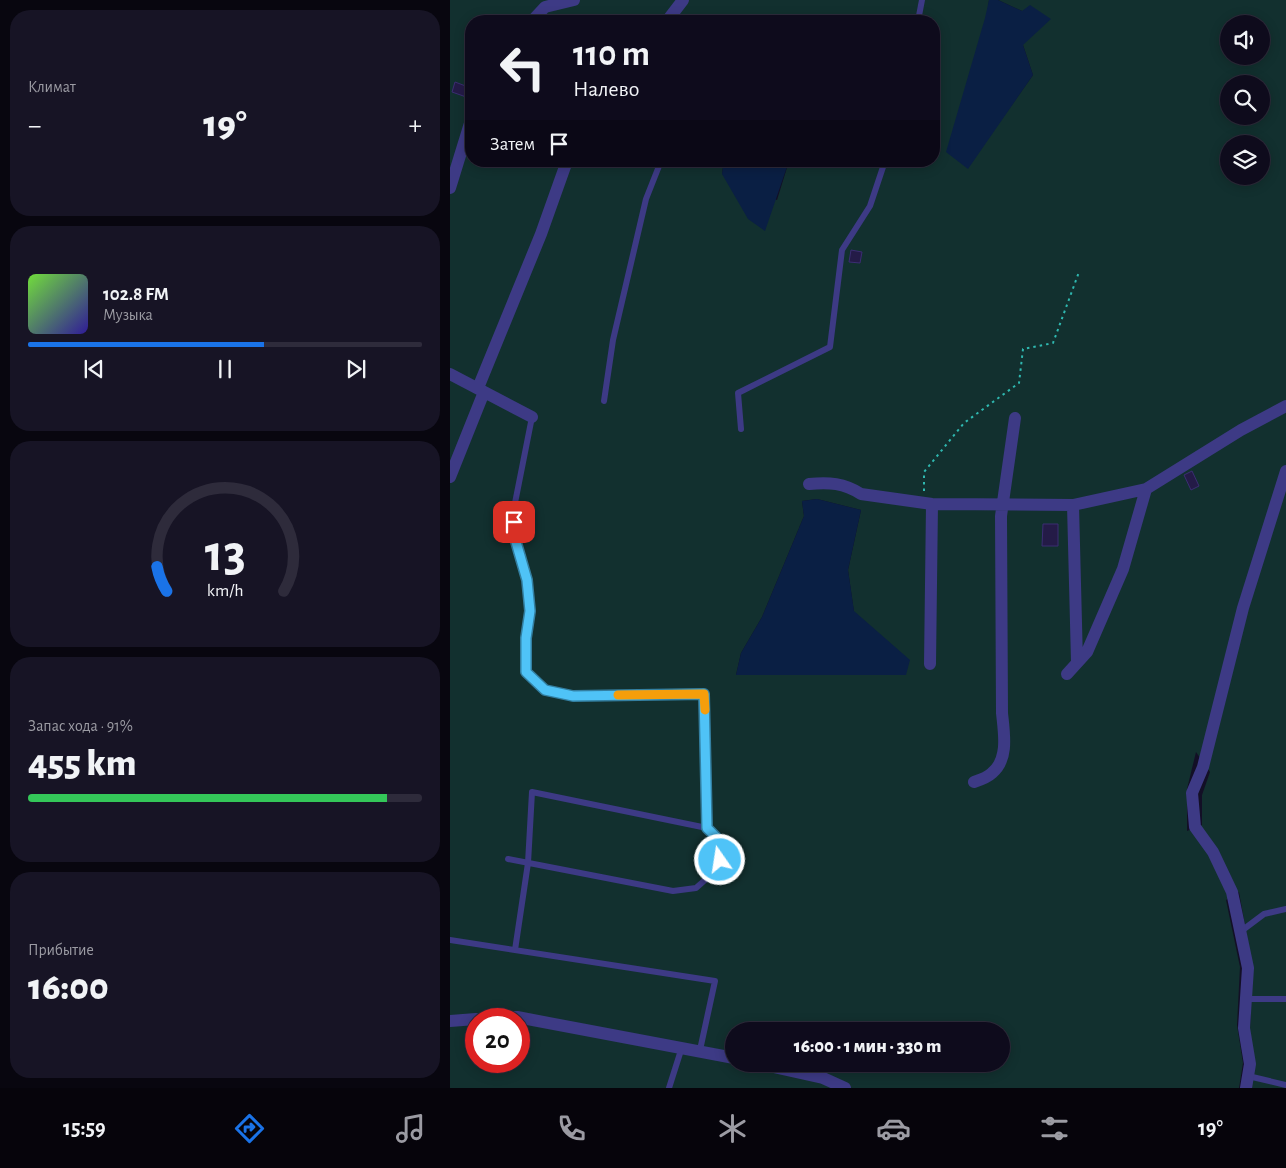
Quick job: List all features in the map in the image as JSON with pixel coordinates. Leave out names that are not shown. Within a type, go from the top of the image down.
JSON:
[{"type":"street","points":[[538,15],[545,7],[574,0]]},
{"type":"street","points":[[672,15],[683,0]]},
{"type":"street","points":[[450,188],[465,139]]},
{"type":"street","points":[[450,477],[565,167]]},
{"type":"street","points":[[450,374],[532,417]]},
{"type":"street","points":[[809,484],[828,482],[851,487],[861,494],[928,503],[1072,505],[1146,489],[1241,430],[1286,406]]},
{"type":"street","points":[[974,782],[992,774],[1002,761],[1004,738],[1002,713],[1001,516],[1015,418]]},
{"type":"street","points":[[1247,1082],[1250,1064],[1244,1028],[1248,968],[1232,892],[1213,852],[1195,827],[1192,793],[1203,767],[1243,608],[1286,471]]},
{"type":"street","points":[[1066,674],[1087,652],[1123,568],[1146,489]]},
{"type":"street","points":[[928,503],[930,664]]},
{"type":"street","points":[[1072,505],[1077,662]]},
{"type":"street","points":[[530,1018],[725,1056]]},
{"type":"street","points":[[450,1021],[465,1020]]},
{"type":"street","points":[[796,1072],[823,1078],[845,1088]]},
{"type":"lane","points":[[919,15],[922,0]]},
{"type":"lane","points":[[604,401],[613,340],[646,199],[659,167]]},
{"type":"lane","points":[[741,429],[738,393],[830,347],[842,250],[870,206],[883,167]]},
{"type":"lane","points":[[532,417],[514,508],[514,535],[527,580],[530,611],[526,638],[526,672],[545,690],[573,696],[704,694],[707,828]]},
{"type":"lane","points":[[508,859],[528,863],[673,891],[696,888],[714,872],[720,860],[716,837],[707,828],[532,792],[528,863],[515,950]]},
{"type":"lane","points":[[1240,932],[1264,914],[1286,909]]},
{"type":"lane","points":[[450,940],[715,981],[700,1050]]},
{"type":"lane","points":[[1246,999],[1286,999]]},
{"type":"lane","points":[[669,1088],[682,1047]]},
{"type":"lane","points":[[1247,1082],[1286,1085]]},
{"type":"path","points":[[928,503],[924,472],[964,423],[1019,383],[1023,349],[1053,343],[1079,272]]},
{"type":"green space","points":[[450,0],[989,0],[967,168],[1033,75],[1023,45],[1022,11],[998,0],[1286,0],[1286,1088],[1251,1088],[1250,1027],[1253,970],[1239,892],[1226,900],[1240,967],[1237,1025],[1243,1063],[1239,1088],[450,1088]],"holes":[[[817,499],[861,510],[848,570],[854,612],[906,675],[736,675],[741,653],[762,617],[804,516],[802,501]],[[1196,752],[1210,772],[1202,795],[1202,825],[1187,831],[1187,789]]]},
{"type":"water","points":[[989,0],[998,0],[1022,11],[1030,5],[1051,19],[1023,45],[1033,75],[968,169],[946,152]]},
{"type":"water","points":[[723,167],[787,167],[765,231],[748,219],[722,174]]},
{"type":"water","points":[[817,499],[861,510],[848,570],[854,611],[910,660],[906,675],[736,675],[741,653],[762,617],[804,516],[802,501]]},
{"type":"building","points":[[455,82],[465,86],[465,97],[452,92]]},
{"type":"building","points":[[851,250],[862,252],[860,263],[849,262]]},
{"type":"building","points":[[1192,471],[1199,486],[1191,490],[1184,475]]},
{"type":"building","points":[[1043,524],[1058,524],[1058,546],[1042,546]]},
{"type":"slow traffic","points":[[618,695],[704,694],[705,710]]},
{"type":"route","points":[[514,522],[514,535],[527,580],[530,611],[526,638],[526,672],[545,690],[573,696],[704,694],[707,828],[716,837],[720,860]]}]
